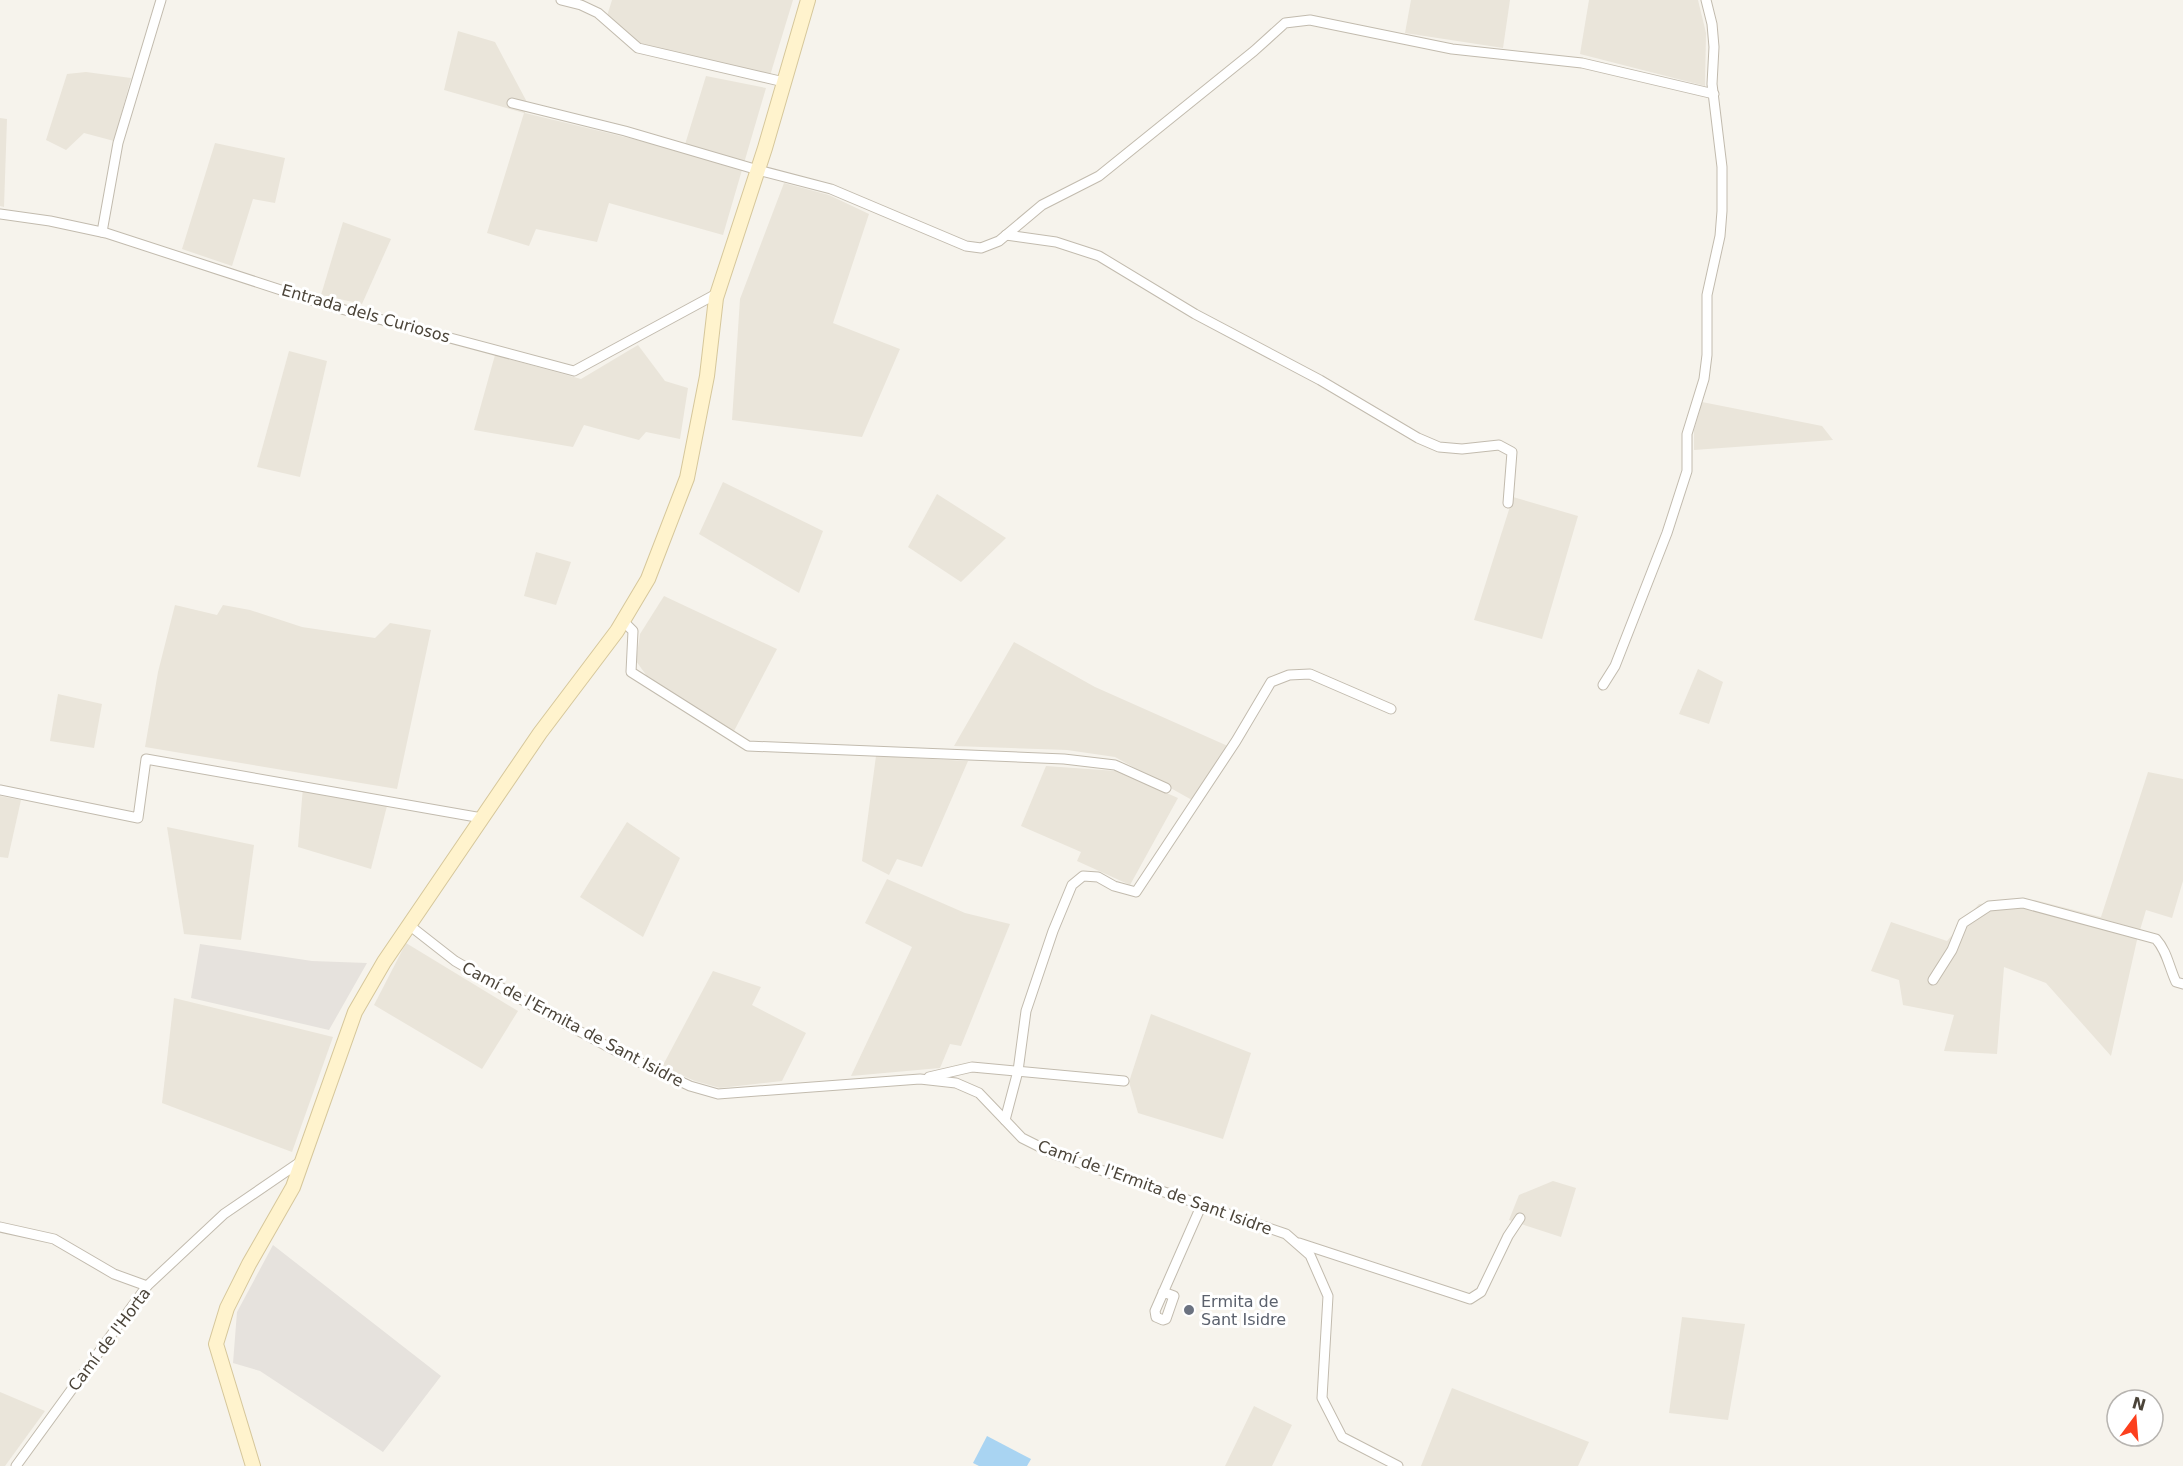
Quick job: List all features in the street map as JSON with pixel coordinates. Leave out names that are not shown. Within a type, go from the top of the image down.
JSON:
[{"type":"main road","points":[[253,1466],[216,1344],[227,1308],[293,1187],[355,1012],[409,925],[540,733],[623,621],[648,579],[687,478],[707,376],[718,293],[758,170],[808,0]]},
{"type":"street","points":[[102,232],[118,143],[161,0]]},
{"type":"street","points":[[561,0],[581,5],[598,13],[638,48],[784,82]]},
{"type":"street","points":[[1603,686],[1616,666],[1667,533],[1687,471],[1687,434],[1704,379],[1707,355],[1707,295],[1720,236],[1722,211],[1722,167],[1714,94],[1713,36],[1706,0]]},
{"type":"street","points":[[512,103],[625,131],[831,189],[966,246],[981,248],[999,241],[1042,205],[1099,176],[1254,51],[1285,22],[1310,20],[1452,49],[1582,63],[1714,94]]},
{"type":"street","name":"Entrada dels Curiosos","points":[[0,214],[102,232],[330,306],[574,371],[718,293]]},
{"type":"street","points":[[1006,235],[1056,242],[1099,256],[1195,314],[1320,380],[1418,438],[1439,447],[1462,449],[1499,445],[1512,452],[1508,504]]},
{"type":"street","points":[[623,621],[633,632],[631,672],[748,746],[1074,760],[1115,765],[1166,788]]},
{"type":"street","points":[[1005,1120],[1018,1071],[1026,1011],[1053,930],[1072,885],[1083,876],[1098,877],[1114,886],[1136,892],[1236,741],[1271,682],[1289,675],[1310,674],[1391,709]]},
{"type":"street","points":[[0,790],[138,818],[146,759],[482,818]]},
{"type":"street","points":[[1934,980],[1952,950],[1963,923],[1989,906],[2023,903],[2156,939],[2164,948],[2168,966],[2176,982],[2183,984]]},
{"type":"street","name":"Camí de l'Ermita de Sant Isidre","points":[[409,925],[455,961],[538,1009],[690,1086],[718,1094],[920,1079],[956,1083],[979,1093],[1022,1138],[1054,1154],[1286,1234],[1310,1256],[1328,1296],[1322,1398],[1342,1437],[1398,1466]]},
{"type":"street","points":[[920,1079],[972,1067],[1124,1081]]},
{"type":"street","name":"Camí de l'Horta","points":[[16,1466],[147,1286],[224,1215],[303,1160]]},
{"type":"street","points":[[1163,1292],[1202,1204]]},
{"type":"street","points":[[1294,1242],[1470,1299],[1482,1292],[1508,1236],[1520,1218]]},
{"type":"street","points":[[0,1227],[54,1239],[114,1274],[147,1286]]},
{"type":"shaded area","points":[[612,0],[793,0],[769,79],[640,43],[607,16]]},
{"type":"shaded area","points":[[1411,0],[1510,0],[1503,48],[1405,33]]},
{"type":"shaded area","points":[[1589,0],[1698,0],[1706,33],[1705,86],[1580,54]]},
{"type":"shaded area","points":[[458,31],[495,42],[528,104],[525,113],[683,151],[706,76],[766,88],[723,235],[609,203],[597,242],[536,229],[529,246],[487,233],[524,113],[444,90]]},
{"type":"shaded area","points":[[86,72],[131,78],[114,141],[84,133],[66,150],[46,140],[67,74]]},
{"type":"shaded area","points":[[0,118],[7,119],[4,207],[0,206]]},
{"type":"shaded area","points":[[215,143],[285,158],[275,203],[253,199],[232,266],[182,249]]},
{"type":"shaded area","points":[[784,183],[829,195],[869,214],[833,323],[900,349],[862,437],[732,420],[740,299]]},
{"type":"shaded area","points":[[343,222],[391,239],[362,304],[321,295]]},
{"type":"shaded area","points":[[638,345],[665,381],[688,388],[680,439],[646,432],[639,440],[584,425],[573,447],[474,430],[495,355],[581,379]]},
{"type":"shaded area","points":[[289,351],[327,361],[300,477],[257,467]]},
{"type":"shaded area","points":[[1702,402],[1822,426],[1833,440],[1694,450],[1694,430]]},
{"type":"shaded area","points":[[723,482],[823,531],[799,593],[699,534]]},
{"type":"shaded area","points":[[937,494],[1006,538],[961,582],[908,547]]},
{"type":"shaded area","points":[[1513,497],[1578,516],[1542,639],[1474,620]]},
{"type":"shaded area","points":[[536,552],[571,562],[556,605],[524,596]]},
{"type":"shaded area","points":[[664,596],[777,649],[734,731],[649,679],[636,661],[640,634]]},
{"type":"shaded area","points":[[175,605],[217,615],[223,605],[250,610],[302,627],[375,638],[390,623],[431,630],[397,789],[145,747],[158,672]]},
{"type":"shaded area","points":[[1014,642],[1095,687],[1230,747],[1192,800],[1115,757],[1067,750],[954,746]]},
{"type":"shaded area","points":[[1698,669],[1723,682],[1709,724],[1679,714]]},
{"type":"shaded area","points":[[58,694],[102,704],[94,748],[50,741]]},
{"type":"shaded area","points":[[876,756],[968,761],[922,867],[897,859],[889,875],[862,861]]},
{"type":"shaded area","points":[[1046,766],[1116,771],[1178,798],[1130,885],[1077,861],[1081,852],[1021,826]]},
{"type":"shaded area","points":[[2148,772],[2183,779],[2183,881],[2172,918],[2146,910],[2111,1056],[2046,983],[2004,967],[1997,1054],[1944,1051],[1954,1015],[1903,1005],[1899,980],[1871,971],[1891,922],[1947,941],[1979,904],[2035,900],[2101,917]]},
{"type":"shaded area","points":[[303,787],[388,802],[371,869],[298,847]]},
{"type":"shaded area","points":[[0,796],[21,800],[8,858],[0,857]]},
{"type":"shaded area","points":[[627,822],[680,858],[643,937],[580,897]]},
{"type":"shaded area","points":[[167,827],[254,845],[241,940],[184,934]]},
{"type":"shaded area","points":[[887,879],[965,913],[1010,924],[961,1046],[950,1044],[940,1068],[851,1076],[912,947],[865,923]]},
{"type":"shaded area","points":[[406,943],[518,1011],[482,1069],[374,1005]]},
{"type":"shaded area","points":[[200,944],[312,961],[367,963],[329,1030],[191,998]]},
{"type":"shaded area","points":[[713,971],[761,987],[752,1005],[806,1033],[782,1081],[720,1088],[695,1081],[662,1067]]},
{"type":"shaded area","points":[[174,998],[333,1037],[292,1152],[162,1103]]},
{"type":"shaded area","points":[[1151,1014],[1251,1053],[1223,1139],[1138,1113],[1129,1082]]},
{"type":"shaded area","points":[[1553,1181],[1576,1188],[1561,1237],[1509,1220],[1519,1195]]},
{"type":"shaded area","points":[[273,1245],[441,1376],[383,1452],[260,1371],[233,1363],[237,1312]]},
{"type":"shaded area","points":[[1682,1317],[1745,1324],[1728,1420],[1669,1413]]},
{"type":"shaded area","points":[[1452,1388],[1589,1442],[1578,1466],[1421,1466]]},
{"type":"shaded area","points":[[0,1392],[45,1411],[5,1466],[0,1466]]},
{"type":"shaded area","points":[[1254,1406],[1292,1425],[1272,1466],[1225,1466]]},
{"type":"water","points":[[987,1436],[1031,1459],[1027,1466],[979,1466],[973,1463]]},
{"type":"place","name":"Ermita de Sant Isidre","points":[[1189,1310]]}]
